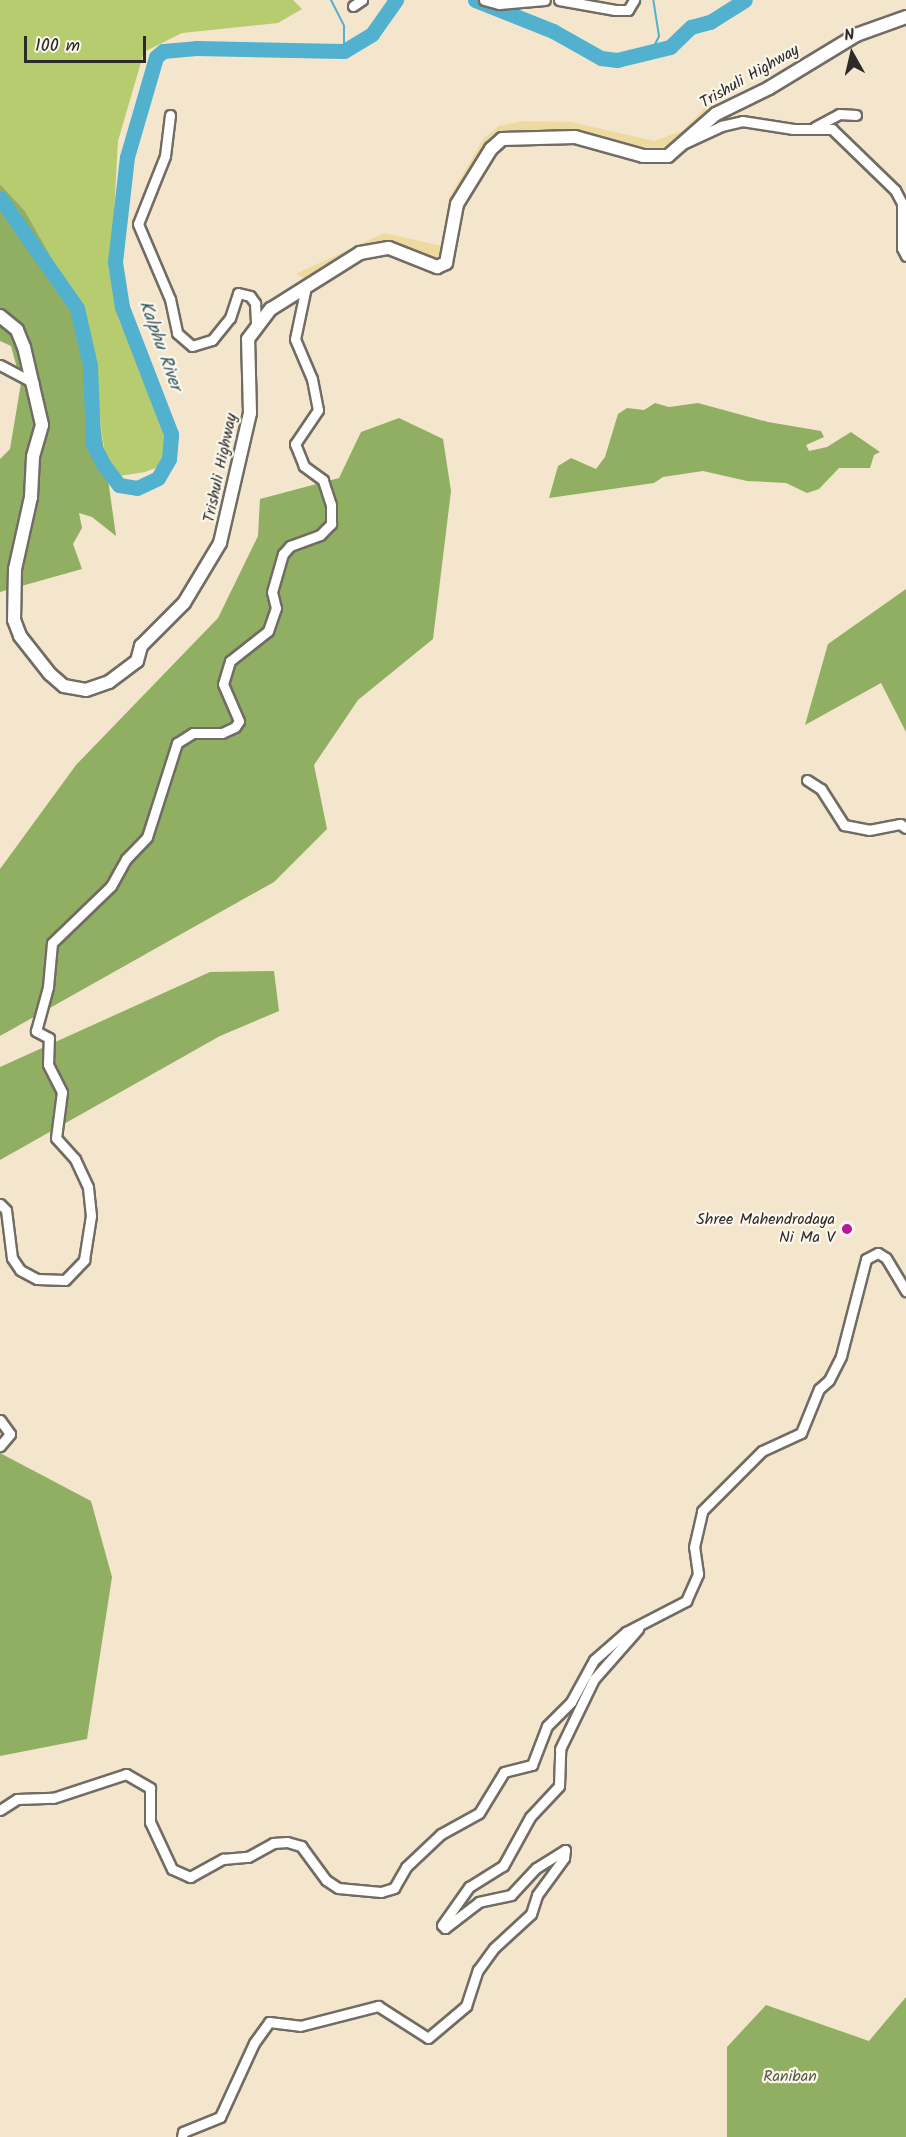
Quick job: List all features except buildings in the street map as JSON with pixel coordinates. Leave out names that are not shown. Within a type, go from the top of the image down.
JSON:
[{"type":"street","points":[[353,6],[362,0]]},
{"type":"street","points":[[484,0],[499,4],[545,0]]},
{"type":"street","points":[[558,0],[615,10],[628,10],[634,0]]},
{"type":"street","name":"Trishuli Highway","points":[[0,316],[17,330],[34,383],[42,425],[33,457],[32,497],[15,569],[14,620],[20,636],[50,674],[64,686],[86,690],[109,682],[137,661],[141,646],[184,603],[220,543],[250,413],[247,346],[256,325],[271,309],[350,257],[380,249],[403,252],[437,267],[446,263],[450,254],[451,222],[460,196],[491,149],[502,139],[534,135],[575,137],[653,158],[668,156],[716,114],[769,88],[856,35],[906,17]]},
{"type":"street","points":[[815,127],[839,114],[856,115]]},
{"type":"street","points":[[170,115],[165,156],[138,224],[170,299],[177,333],[192,346],[212,340],[230,318],[238,293],[250,296],[255,303],[256,325]]},
{"type":"street","points":[[685,143],[721,126],[742,121],[793,129],[815,127],[841,133],[895,190],[905,210],[901,242],[906,256]]},
{"type":"street","points":[[0,1204],[6,1210],[12,1258],[20,1270],[38,1279],[65,1280],[84,1260],[91,1216],[88,1187],[75,1160],[56,1138],[62,1092],[48,1064],[49,1038],[36,1031],[48,987],[52,943],[111,886],[126,859],[147,837],[177,743],[193,733],[222,733],[235,727],[239,720],[223,684],[231,661],[268,631],[276,608],[272,592],[283,554],[290,546],[320,535],[332,524],[331,505],[323,480],[304,466],[296,444],[318,410],[312,379],[296,339],[299,307],[308,285]]},
{"type":"street","points":[[0,365],[34,383]]},
{"type":"street","points":[[807,780],[821,789],[844,825],[869,830],[900,824],[906,828]]},
{"type":"street","points":[[0,1810],[17,1799],[52,1798],[126,1774],[150,1788],[150,1821],[172,1869],[190,1877],[224,1859],[248,1857],[273,1843],[287,1842],[301,1846],[326,1880],[338,1888],[390,1890],[406,1867],[441,1834],[479,1813],[504,1772],[532,1766],[547,1726],[571,1702],[594,1660],[626,1632],[686,1601],[694,1588],[698,1574],[694,1547],[702,1511],[762,1451],[801,1433],[819,1389],[829,1380],[841,1356],[866,1259],[878,1253],[886,1258],[906,1291]]},
{"type":"street","points":[[0,1420],[10,1434],[0,1446]]},
{"type":"street","points":[[182,2137],[183,2132],[220,2117],[254,2043],[269,2022],[300,2026],[378,2006],[428,2038],[466,2006],[478,1970],[494,1948],[531,1914],[537,1895],[564,1858],[565,1850],[536,1868],[511,1895],[479,1902],[446,1928],[442,1925],[470,1887],[502,1866],[530,1817],[559,1786],[560,1749],[594,1679],[641,1626]]},
{"type":"green space","points":[[0,0],[293,0],[302,9],[278,23],[182,33],[144,52],[118,141],[111,267],[119,320],[137,356],[166,442],[166,456],[158,467],[145,472],[119,476],[107,468],[85,317],[25,211],[0,184]]},
{"type":"green space","points":[[0,184],[25,211],[85,317],[116,536],[92,517],[79,513],[82,528],[73,544],[82,569],[0,592],[0,459],[10,449],[21,383],[11,346],[0,341]]},
{"type":"green space","points":[[655,403],[669,407],[698,403],[768,422],[821,431],[824,437],[806,445],[809,451],[827,447],[851,432],[880,452],[874,455],[870,468],[839,468],[819,489],[807,493],[786,483],[747,481],[703,471],[663,477],[654,483],[549,498],[558,466],[571,458],[596,469],[605,457],[618,414],[627,408],[644,410]]},
{"type":"green space","points":[[399,418],[443,439],[451,491],[433,639],[358,700],[314,765],[327,829],[274,882],[0,1036],[0,869],[76,765],[218,618],[258,536],[260,499],[339,478],[361,432]]},
{"type":"green space","points":[[906,589],[906,732],[881,683],[805,725],[828,644]]},
{"type":"green space","points":[[274,971],[279,1011],[220,1036],[0,1160],[0,1067],[210,972]]},
{"type":"green space","points":[[0,1453],[91,1501],[112,1577],[87,1739],[0,1756]]},
{"type":"green space","name":"Raniban","points":[[906,1997],[906,2137],[727,2137],[727,2047],[766,2005],[869,2041]]},
{"type":"sand","points":[[705,108],[720,122],[663,151],[569,131],[506,133],[481,164],[458,217],[458,246],[445,264],[393,244],[309,281],[296,274],[384,233],[442,246],[449,198],[484,138],[499,126],[523,121],[571,122],[654,141],[682,131]]},
{"type":"waterway","points":[[331,0],[344,26],[344,51]]},
{"type":"waterway","name":"Kalphu River","points":[[0,198],[77,308],[90,365],[93,444],[103,464],[119,485],[137,488],[158,478],[169,459],[171,434],[122,307],[115,262],[127,157],[156,57],[163,51],[196,48],[344,51],[372,34],[396,0]]},
{"type":"waterway","name":"Kalphu River","points":[[475,0],[553,31],[601,58],[617,60],[670,47],[691,27],[710,22],[745,0]]},
{"type":"waterway","points":[[650,54],[659,36],[653,0]]},
{"type":"place","name":"Shree Mahendrodaya Ni Ma V","points":[[847,1229]]}]
